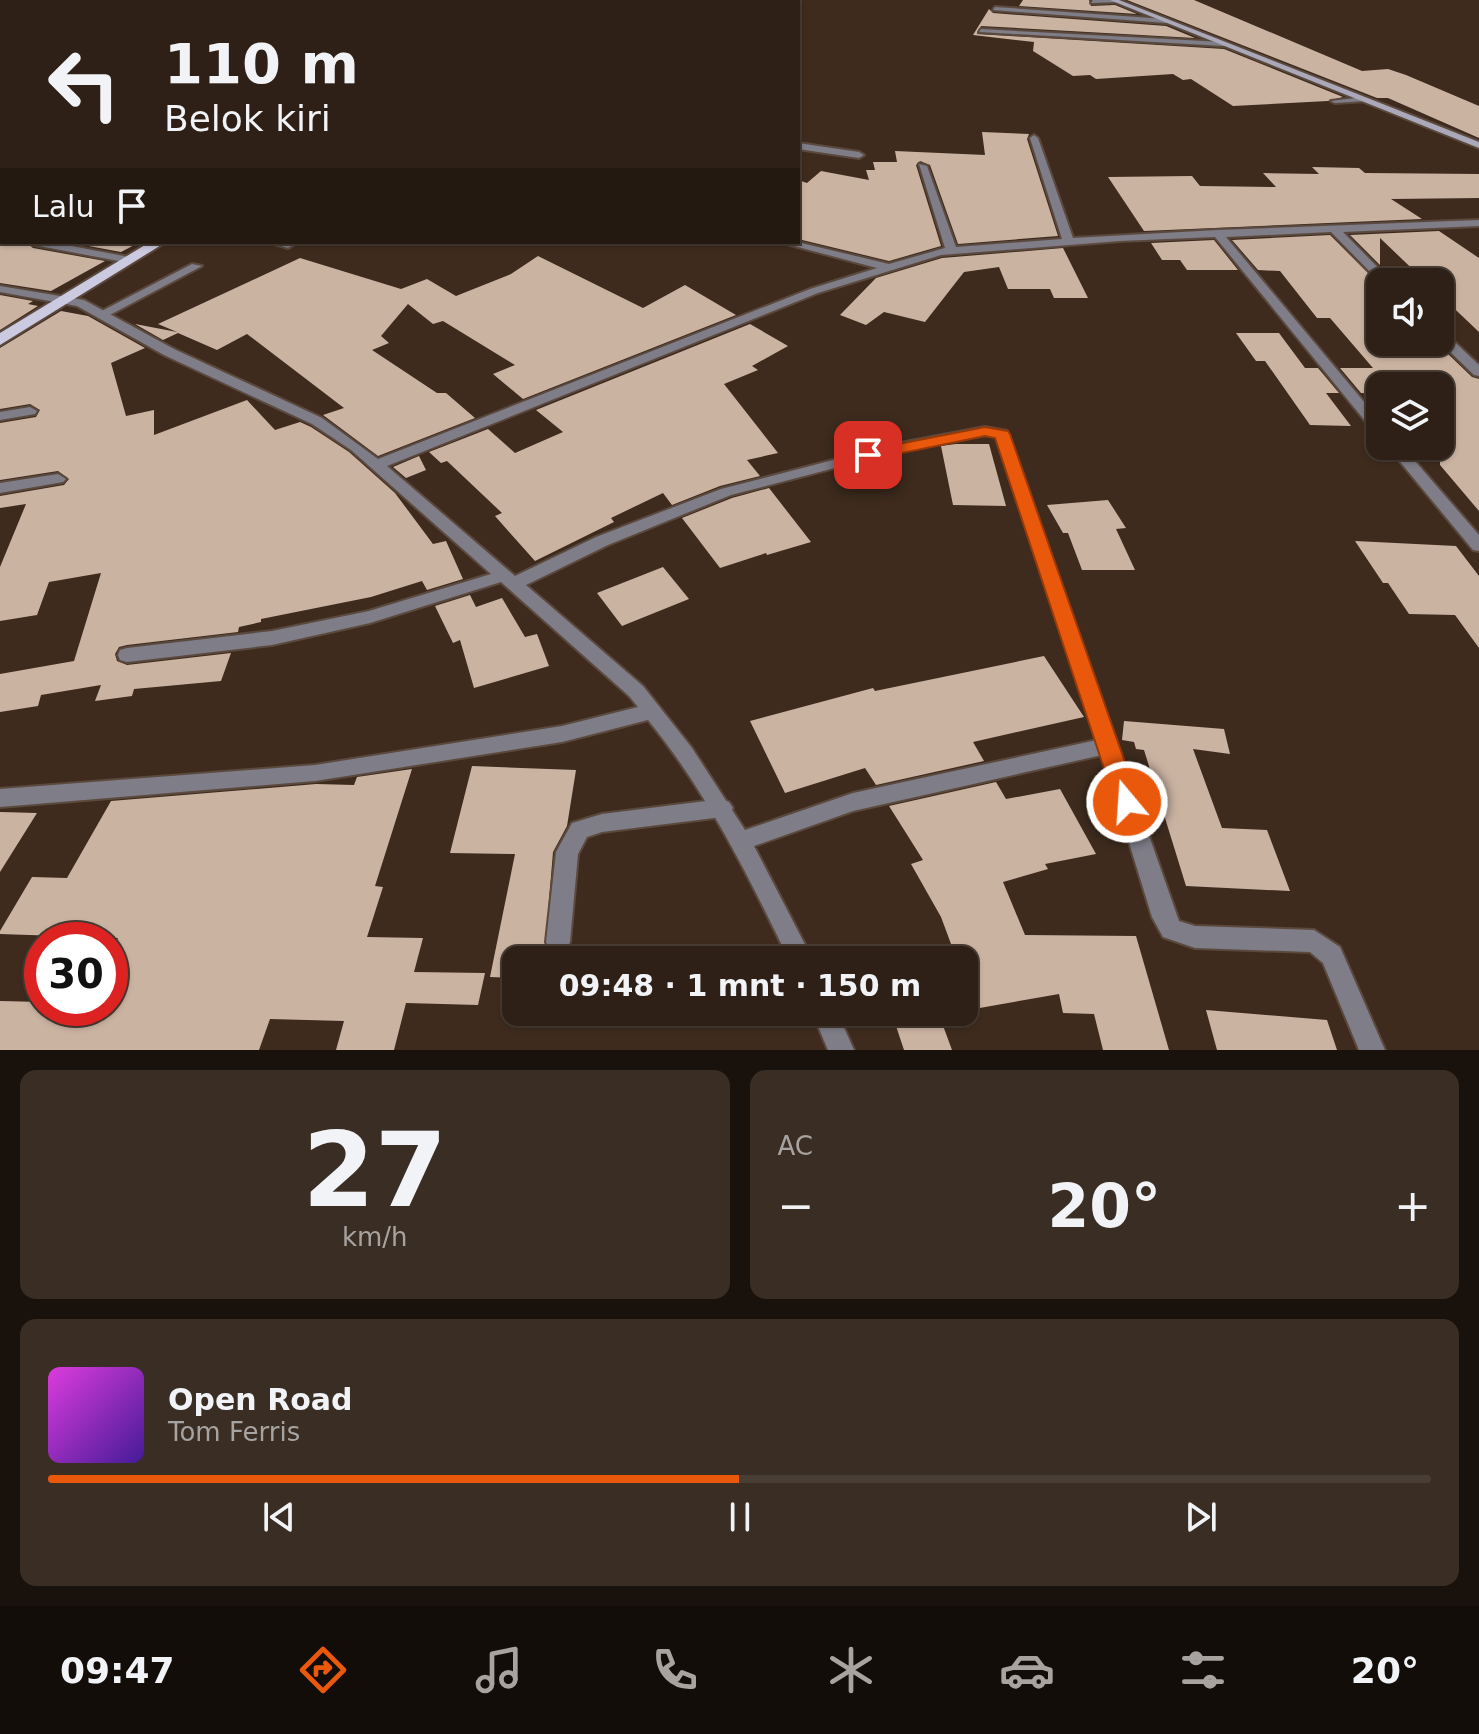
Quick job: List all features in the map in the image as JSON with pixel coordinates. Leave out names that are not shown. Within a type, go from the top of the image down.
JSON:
[{"type":"main road","points":[[0,340],[156,244]]},
{"type":"street","points":[[1093,2],[1115,1],[1468,141],[1479,142]]},
{"type":"street","points":[[995,9],[1166,21]]},
{"type":"street","points":[[981,31],[1223,44]]},
{"type":"street","points":[[1335,101],[1363,99]]},
{"type":"street","points":[[1034,138],[1068,241]]},
{"type":"street","points":[[800,146],[859,155]]},
{"type":"street","points":[[922,166],[951,250]]},
{"type":"street","points":[[376,465],[814,291],[951,250],[1217,233],[1479,223]]},
{"type":"street","points":[[1333,228],[1372,268]]},
{"type":"street","points":[[1217,233],[1366,413]]},
{"type":"street","points":[[45,244],[129,260]]},
{"type":"street","points":[[283,244],[288,245]]},
{"type":"street","points":[[792,244],[888,267]]},
{"type":"street","points":[[102,314],[196,266]]},
{"type":"street","points":[[0,289],[65,299],[102,314],[169,352],[297,409],[356,447],[636,691],[686,752],[722,808],[794,946]]},
{"type":"street","points":[[1454,348],[1479,372]]},
{"type":"street","points":[[0,416],[30,411]]},
{"type":"street","points":[[127,655],[272,638],[370,617],[507,580],[726,492],[895,448],[985,431],[998,432],[1005,439],[1164,917],[1171,929],[1188,936],[1314,941],[1324,947],[1332,955],[1372,1050]]},
{"type":"street","points":[[1406,460],[1479,546]]},
{"type":"street","points":[[0,488],[58,479]]},
{"type":"street","points":[[0,798],[315,773],[562,734],[653,711]]},
{"type":"street","points":[[741,841],[853,802],[1109,745]]},
{"type":"street","points":[[558,942],[567,852],[580,830],[602,823],[722,808]]},
{"type":"street","points":[[830,1026],[841,1050]]},
{"type":"building","points":[[1023,0],[1089,0],[1091,6],[1115,5],[1137,14],[1019,6]]},
{"type":"building","points":[[1127,0],[1194,0],[1362,71],[1388,69],[1406,75],[1479,106],[1479,138],[1388,98],[1377,98]]},
{"type":"building","points":[[989,9],[993,13],[1166,26],[1195,38],[981,26],[977,34],[1224,49],[1343,97],[1328,101],[1233,106],[1191,79],[1183,80],[1173,74],[1096,79],[1090,75],[1073,76],[1033,51],[1034,42],[973,35]]},
{"type":"building","points":[[982,132],[1029,134],[1027,139],[1058,236],[958,244],[930,165],[920,161],[916,165],[941,246],[889,261],[800,239],[800,181],[807,183],[821,171],[869,180],[866,170],[875,170],[873,162],[897,162],[895,151],[985,155]]},
{"type":"building","points":[[1312,167],[1359,168],[1365,173],[1479,174],[1479,198],[1391,199],[1422,219],[1144,231],[1108,177],[1192,176],[1200,186],[1276,187],[1263,173],[1319,174]]},
{"type":"building","points":[[1439,231],[1479,258],[1479,332],[1454,308],[1454,268],[1411,268],[1380,238],[1380,265],[1350,235]]},
{"type":"building","points":[[1330,235],[1366,271],[1366,356],[1450,356],[1472,377],[1479,379],[1479,511],[1440,465],[1440,460],[1454,460],[1454,372],[1366,372],[1366,393],[1361,393],[1340,368],[1373,368],[1330,318],[1317,318],[1280,271],[1258,270],[1232,240]]},
{"type":"building","points":[[1214,240],[1238,270],[1187,270],[1180,260],[1162,260],[1151,243]]},
{"type":"building","points":[[0,244],[28,244],[33,248],[105,261],[51,291],[0,283]]},
{"type":"building","points":[[78,244],[136,244],[121,252]]},
{"type":"building","points":[[1063,248],[1088,298],[1054,298],[1050,289],[1008,289],[999,267],[964,272],[925,322],[884,312],[866,325],[840,315],[876,278],[942,258]]},
{"type":"building","points":[[538,256],[643,308],[685,285],[736,315],[523,399],[493,374],[515,365],[443,321],[433,324],[408,304],[381,336],[389,343],[372,350],[437,393],[446,393],[475,418],[378,456],[323,415],[344,408],[247,334],[217,350],[178,333],[163,340],[135,324],[177,332],[158,324],[300,258],[401,289],[427,279],[456,296],[511,274]]},
{"type":"building","points":[[0,295],[33,301],[28,304],[38,306],[0,330]]},
{"type":"building","points":[[61,311],[88,316],[145,348],[111,363],[126,416],[154,410],[154,435],[247,400],[275,430],[300,422],[311,427],[349,452],[395,493],[433,544],[446,541],[463,579],[427,590],[422,581],[371,597],[261,619],[261,622],[239,627],[238,632],[127,645],[119,647],[115,654],[117,661],[127,665],[231,653],[221,681],[134,689],[132,696],[95,701],[101,685],[41,695],[38,706],[0,712],[0,674],[74,661],[101,573],[49,582],[37,615],[0,621],[0,567],[26,504],[0,508],[0,496],[64,485],[69,479],[58,471],[0,480],[0,423],[36,417],[40,410],[30,404],[0,409],[0,348]]},
{"type":"building","points":[[750,324],[788,346],[752,366],[758,370],[724,384],[778,453],[747,460],[760,476],[720,486],[672,505],[663,493],[611,518],[614,522],[535,561],[495,516],[502,513],[447,461],[441,463],[429,452],[488,429],[515,453],[563,432],[536,410]]},
{"type":"building","points":[[1236,333],[1279,333],[1305,368],[1318,368],[1339,393],[1326,393],[1351,426],[1310,425],[1265,361],[1256,361]]},
{"type":"building","points":[[989,444],[1006,506],[953,505],[941,446]]},
{"type":"building","points":[[419,456],[426,470],[406,478],[393,467]]},
{"type":"building","points":[[769,488],[811,542],[720,568],[682,518],[732,498]]},
{"type":"building","points":[[1108,500],[1126,528],[1116,529],[1135,570],[1082,570],[1068,533],[1063,533],[1047,505]]},
{"type":"building","points":[[1355,541],[1456,546],[1479,576],[1479,648],[1455,615],[1409,614],[1388,583],[1383,583]]},
{"type":"building","points":[[663,567],[689,599],[622,626],[597,593]]},
{"type":"building","points":[[470,595],[476,607],[502,598],[525,637],[537,634],[549,666],[474,688],[460,640],[453,643],[435,606]]},
{"type":"building","points":[[1044,656],[1084,717],[973,742],[984,761],[876,785],[865,768],[785,793],[750,721],[873,688],[875,691]]},
{"type":"building","points":[[1124,721],[1224,729],[1230,754],[1193,749],[1222,828],[1267,830],[1290,891],[1186,886],[1144,750],[1136,749],[1134,742],[1122,740]]},
{"type":"building","points":[[472,766],[576,770],[567,826],[553,852],[545,946],[502,946],[502,977],[490,977],[515,854],[450,853]]},
{"type":"building","points":[[412,769],[375,886],[383,887],[367,937],[423,938],[414,972],[485,973],[478,1005],[406,1003],[394,1050],[336,1050],[344,1021],[270,1019],[259,1050],[0,1050],[0,1001],[24,1002],[24,1026],[128,1026],[128,922],[24,922],[24,935],[0,934],[32,877],[67,878],[111,801],[316,784],[354,785],[357,777]]},
{"type":"building","points":[[996,782],[1006,799],[1060,789],[1096,854],[1045,864],[1048,869],[1003,882],[1025,935],[1136,936],[1169,1050],[1103,1050],[1094,1014],[1063,1013],[1059,994],[978,1008],[978,946],[952,946],[941,917],[911,864],[923,860],[889,806]]},
{"type":"building","points":[[0,812],[37,813],[0,872]]},
{"type":"building","points":[[1206,1010],[1327,1020],[1337,1050],[1217,1050]]},
{"type":"building","points":[[896,1026],[943,1026],[952,1050],[904,1050]]},
{"type":"route","points":[[868,455],[985,431],[1002,434],[1127,802]]}]
